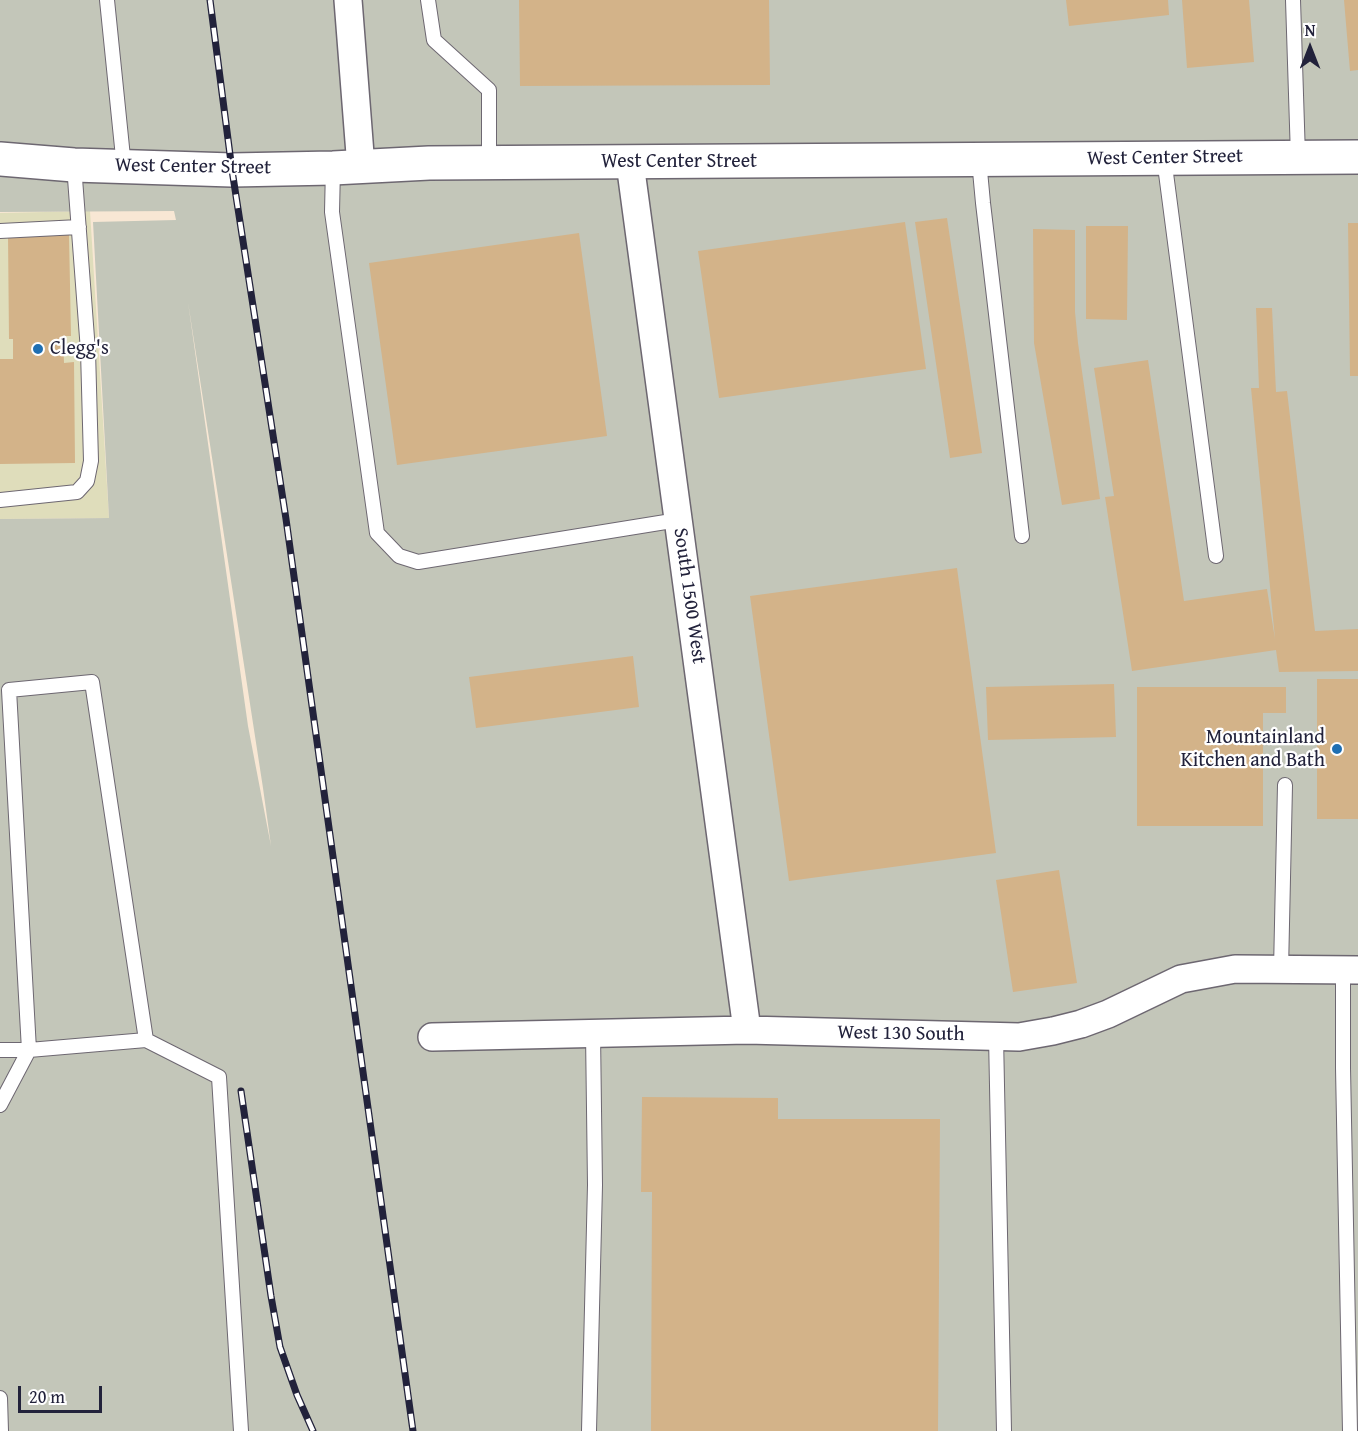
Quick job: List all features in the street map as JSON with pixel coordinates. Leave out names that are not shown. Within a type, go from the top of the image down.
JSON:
[{"type":"main road","name":"West Center Street","points":[[0,159],[74,165],[232,170],[347,168],[429,163],[1358,157]]},
{"type":"street","points":[[347,168],[348,0]]},
{"type":"street","name":"South 1500 West","points":[[630,163],[747,1030]]},
{"type":"street","name":"West 130 South","points":[[432,1036],[747,1030],[1019,1036],[1081,1024],[1108,1014],[1181,979],[1235,969],[1351,970]]},
{"type":"lane","points":[[107,0],[124,167]]},
{"type":"lane","points":[[428,0],[434,40],[489,90],[489,163]]},
{"type":"lane","points":[[1293,0],[1298,157]]},
{"type":"lane","points":[[1164,158],[1216,556]]},
{"type":"lane","points":[[980,160],[1022,536]]},
{"type":"lane","points":[[0,500],[77,492],[87,481],[91,461],[88,362],[74,165]]},
{"type":"lane","points":[[347,168],[332,212],[377,533],[399,556],[418,562],[678,520]]},
{"type":"lane","points":[[0,231],[79,227]]},
{"type":"lane","points":[[0,1106],[29,1050],[9,690],[92,682],[146,1040]]},
{"type":"lane","points":[[1281,970],[1285,785]]},
{"type":"lane","points":[[1350,1431],[1343,1062],[1351,970]]},
{"type":"lane","points":[[589,1431],[595,1185],[592,1033]]},
{"type":"lane","points":[[996,1036],[1004,1431]]},
{"type":"lane","points":[[0,1050],[29,1050],[146,1040],[219,1077],[241,1431]]},
{"type":"lane","points":[[1343,1062],[1358,1062]]},
{"type":"lane","points":[[0,1398],[1,1431]]},
{"type":"shaded area","points":[[0,0],[1358,0],[1358,1431],[0,1431],[0,519],[109,518],[93,222],[176,220],[174,211],[0,212]],"holes":[[[188,302],[271,846],[248,726]]]},
{"type":"shaded area","points":[[90,211],[109,518],[0,519],[0,213]]},
{"type":"building","points":[[519,0],[769,0],[770,85],[520,86]]},
{"type":"building","points":[[1066,0],[1168,0],[1169,15],[1069,26]]},
{"type":"building","points":[[1182,0],[1249,0],[1254,62],[1187,68]]},
{"type":"building","points":[[1344,0],[1358,0],[1358,70],[1350,71]]},
{"type":"building","points":[[947,218],[982,453],[950,458],[915,222]]},
{"type":"building","points":[[905,222],[926,369],[719,398],[698,251]]},
{"type":"building","points":[[1348,223],[1358,223],[1358,376],[1350,376]]},
{"type":"building","points":[[1086,226],[1128,226],[1127,320],[1086,319]]},
{"type":"building","points":[[1033,229],[1075,230],[1075,312],[1100,499],[1062,505],[1034,343]]},
{"type":"building","points":[[579,233],[607,436],[397,465],[369,263]]},
{"type":"building","name":"Clegg's","points":[[69,234],[71,336],[63,336],[64,363],[74,362],[75,463],[0,464],[0,359],[13,359],[13,339],[9,339],[8,235]]},
{"type":"building","points":[[1256,308],[1272,308],[1276,392],[1287,391],[1315,631],[1358,629],[1358,671],[1279,672],[1276,650],[1132,671],[1105,497],[1114,496],[1094,368],[1148,360],[1184,601],[1267,589],[1275,639],[1251,388],[1259,388]]},
{"type":"building","points":[[957,568],[996,853],[789,881],[750,596]]},
{"type":"building","points":[[633,656],[639,707],[476,728],[469,677]]},
{"type":"building","name":"Mountainland Kitchen and Bath","points":[[1317,679],[1358,679],[1358,819],[1317,819]]},
{"type":"building","points":[[1114,684],[1116,737],[988,740],[986,687]]},
{"type":"building","points":[[1137,687],[1286,687],[1286,713],[1263,713],[1263,826],[1137,826]]},
{"type":"building","points":[[1059,870],[1077,983],[1013,992],[996,880]]},
{"type":"building","points":[[642,1097],[778,1098],[778,1119],[940,1119],[938,1431],[651,1431],[652,1192],[641,1192]]},
{"type":"railway","points":[[210,0],[232,170],[286,519],[413,1431]]},
{"type":"railway","points":[[241,1091],[280,1347],[313,1431]]},
{"type":"place","name":"Clegg's","points":[[38,349]]},
{"type":"place","name":"Mountainland Kitchen and Bath","points":[[1337,749]]}]
